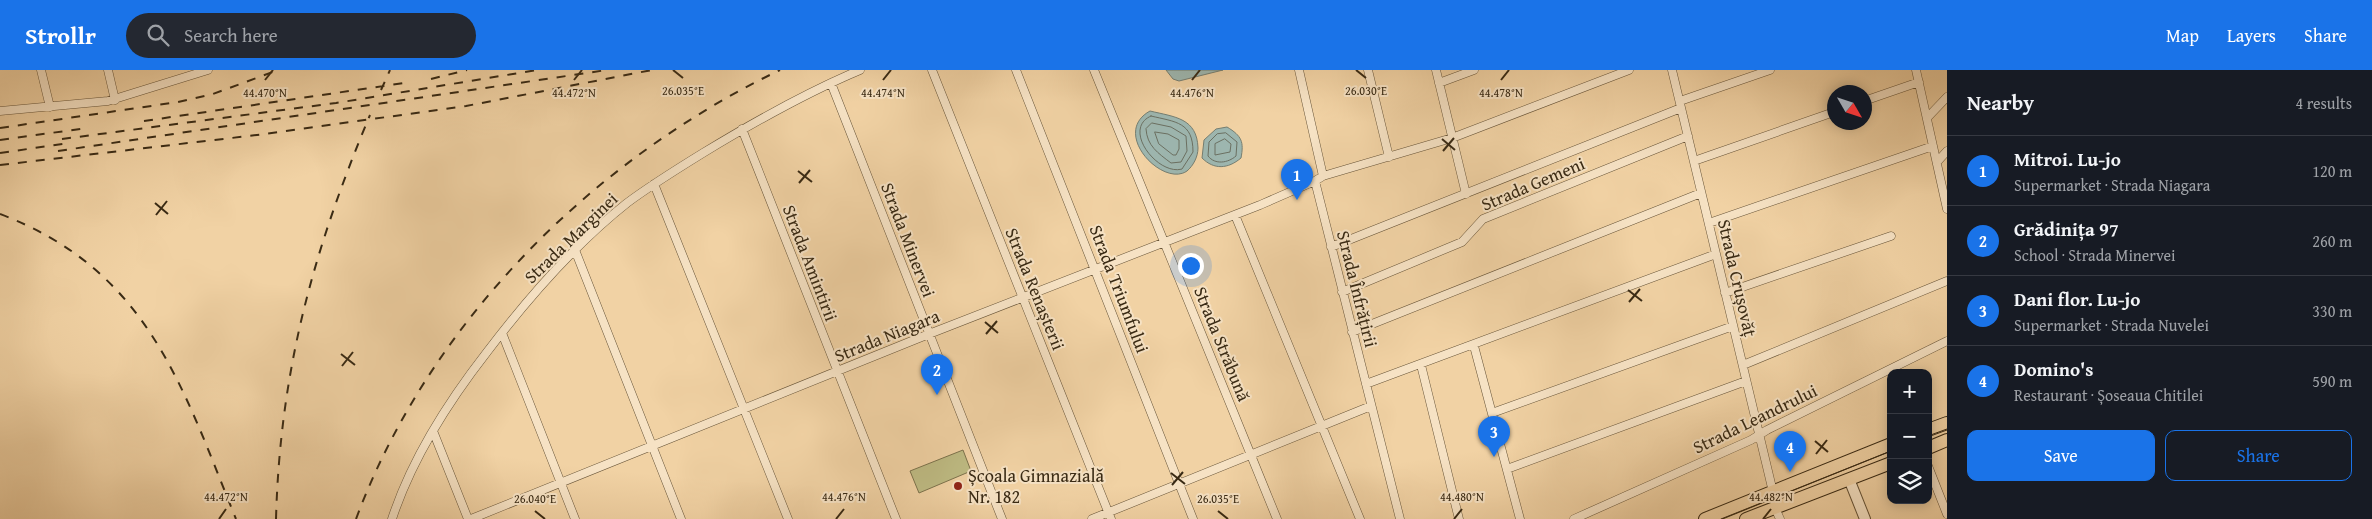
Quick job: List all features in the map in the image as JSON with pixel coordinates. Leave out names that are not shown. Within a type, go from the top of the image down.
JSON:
[{"type":"main road","points":[[1932,429],[1947,423]]},
{"type":"main road","points":[[1932,446],[1947,440]]},
{"type":"main road","points":[[1705,519],[1887,446]]},
{"type":"main road","points":[[1746,519],[1778,513],[1849,479],[1887,465]]},
{"type":"street","points":[[40,70],[50,107]]},
{"type":"street","points":[[108,70],[115,100]]},
{"type":"street","points":[[177,70],[179,79]]},
{"type":"street","points":[[0,111],[115,100],[208,70]]},
{"type":"street","name":"Strada Marginei","points":[[392,519],[412,470],[432,431],[471,372],[502,333],[575,250],[627,204],[654,184],[787,103],[860,70]]},
{"type":"street","name":"Strada Renașterii","points":[[932,70],[1110,516]]},
{"type":"street","name":"Strada Triumfului","points":[[1016,70],[1193,519]]},
{"type":"street","name":"Strada Străbună","points":[[1094,70],[1277,519]]},
{"type":"street","points":[[1299,70],[1323,176]]},
{"type":"street","points":[[1368,70],[1388,157]]},
{"type":"street","points":[[1436,70],[1466,194]]},
{"type":"street","points":[[1439,83],[1474,70]]},
{"type":"street","points":[[1315,181],[1323,176],[1452,138],[1629,70]]},
{"type":"street","name":"Strada Crușovăț","points":[[1672,70],[1773,492]]},
{"type":"street","points":[[1331,246],[1466,194],[1680,104],[1770,70]]},
{"type":"street","points":[[1872,97],[1919,75],[1947,209]]},
{"type":"street","name":"Strada Minervei","points":[[831,83],[1002,519]]},
{"type":"street","points":[[1927,118],[1947,97]]},
{"type":"street","points":[[1694,161],[1827,114]]},
{"type":"street","name":"Strada Amintirii","points":[[742,130],[896,519]]},
{"type":"street","name":"Strada Gemeni","points":[[1342,292],[1462,242],[1483,219],[1688,136]]},
{"type":"street","points":[[1709,223],[1933,146]]},
{"type":"street","points":[[1937,162],[1947,150]]},
{"type":"street","name":"Strada Niagara","points":[[470,519],[1315,181]]},
{"type":"street","name":"Strada Înfrățirii","points":[[1315,181],[1400,519]]},
{"type":"street","points":[[654,184],[788,519]]},
{"type":"street","points":[[1352,332],[1701,193]]},
{"type":"street","points":[[1236,214],[1360,519]]},
{"type":"street","points":[[1725,293],[1891,236]]},
{"type":"street","points":[[575,250],[681,519]]},
{"type":"street","points":[[1366,384],[1474,346],[1716,254]]},
{"type":"street","points":[[1743,365],[1947,281]]},
{"type":"street","points":[[1492,412],[1733,326]]},
{"type":"street","points":[[502,333],[575,519]]},
{"type":"street","name":"Strada Leandrului","points":[[1574,519],[1759,434],[1947,341]]},
{"type":"street","points":[[1474,346],[1520,519]]},
{"type":"street","points":[[1421,365],[1459,519]]},
{"type":"street","points":[[1507,469],[1746,381]]},
{"type":"street","points":[[1092,519],[1110,516],[1179,483],[1371,406]]},
{"type":"street","points":[[432,431],[470,519]]},
{"type":"street","points":[[1932,476],[1947,514]]},
{"type":"street","points":[[1849,479],[1865,519]]},
{"type":"shaded area","points":[[963,450],[971,471],[919,493],[910,471]]},
{"type":"water","points":[[1166,70],[1223,70],[1179,81],[1173,79]]},
{"type":"water","points":[[1150,111],[1183,120],[1194,130],[1198,151],[1195,161],[1187,171],[1177,174],[1165,172],[1144,156],[1138,144],[1136,132],[1139,121]]},
{"type":"water","points":[[1227,127],[1236,133],[1241,140],[1241,158],[1226,166],[1211,165],[1202,158],[1204,140],[1216,129]]},
{"type":"tram line","points":[[1932,435],[1947,429]]},
{"type":"tram line","points":[[1721,519],[1887,453]]},
{"type":"railway","points":[[0,128],[178,102],[213,94],[278,70]]},
{"type":"railway","points":[[381,90],[390,70]]},
{"type":"railway","points":[[431,79],[467,70]]},
{"type":"railway","points":[[62,139],[336,103],[537,70]]},
{"type":"railway","points":[[58,151],[607,70]]},
{"type":"railway","points":[[0,165],[257,135],[466,106],[652,70]]},
{"type":"railway","points":[[356,519],[387,447],[427,379],[473,315],[525,255],[582,200],[645,151],[711,107],[780,70]]},
{"type":"railway","points":[[144,121],[411,82]]},
{"type":"railway","points":[[276,519],[284,413],[292,362],[303,313],[332,215],[370,115]]},
{"type":"railway","points":[[0,140],[87,128]]},
{"type":"railway","points":[[0,153],[69,143]]},
{"type":"railway","points":[[0,214],[50,238],[92,267],[125,300],[153,338],[177,379],[236,519]]},
{"type":"place","name":"Mitroi. Lu-jo","points":[[1297,200]]},
{"type":"place","name":"Grădinița 97","points":[[937,395]]},
{"type":"place","name":"Dani flor. Lu-jo","points":[[1494,457]]},
{"type":"place","name":"Domino's","points":[[1790,472]]},
{"type":"place","name":"Școala Gimnazială Nr. 182","points":[[958,486]]}]
